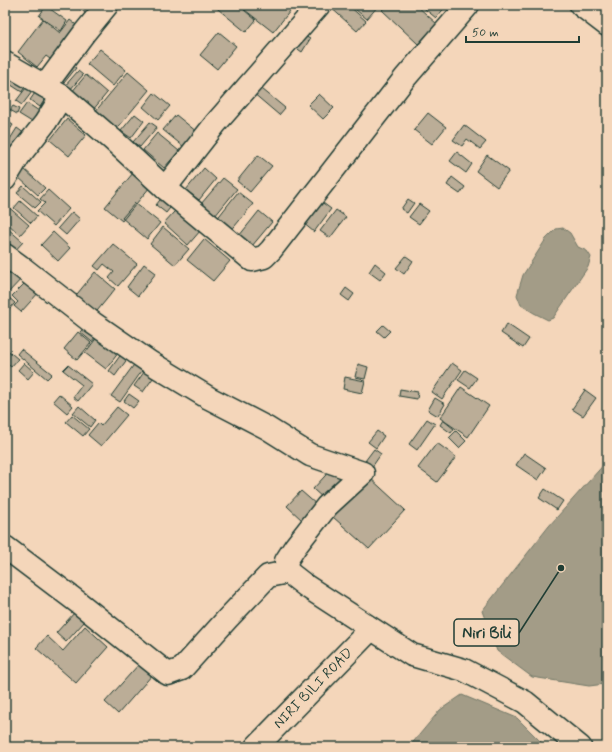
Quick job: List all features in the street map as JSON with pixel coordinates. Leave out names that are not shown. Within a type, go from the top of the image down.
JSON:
[{"type":"street","points":[[5,179],[19,156],[45,123],[54,91],[85,32],[108,5]]},
{"type":"street","points":[[165,188],[216,123],[319,5]]},
{"type":"street","points":[[5,63],[54,91],[113,140],[165,188],[252,260],[264,257],[405,78],[468,5]]},
{"type":"street","points":[[581,5],[607,25]]},
{"type":"street","points":[[5,255],[92,323],[209,398],[267,428],[310,455],[363,473],[327,506],[295,547],[286,561],[288,572],[306,586],[412,656],[464,670],[525,702],[580,747]]},
{"type":"street","points":[[5,547],[79,603],[168,674],[182,669],[268,576],[288,572]]},
{"type":"street","name":"NIRI BILI ROAD","points":[[256,747],[371,629]]},
{"type":"shaded area","points":[[563,228],[570,233],[578,247],[587,251],[591,257],[588,267],[553,318],[548,320],[521,305],[517,295],[523,275],[546,239],[556,229]]},
{"type":"shaded area","points":[[607,461],[607,683],[589,686],[532,677],[497,651],[482,611],[549,526]]},
{"type":"shaded area","points":[[462,695],[517,718],[546,747],[409,747],[440,710]]},
{"type":"building","points":[[75,5],[98,5],[89,16]]},
{"type":"building","points":[[213,5],[248,5],[244,10],[256,20],[246,32]]},
{"type":"building","points":[[250,5],[295,5],[273,32],[245,10]]},
{"type":"building","points":[[314,5],[348,5],[366,21],[357,31],[329,6]]},
{"type":"building","points":[[350,5],[379,5],[367,19]]},
{"type":"building","points":[[387,5],[416,5],[437,24],[418,44],[382,10]]},
{"type":"building","points":[[420,5],[447,5],[436,18]]},
{"type":"building","points":[[46,6],[67,21],[61,31],[39,16]]},
{"type":"building","points":[[43,19],[60,33],[70,20],[80,28],[54,62],[46,56],[37,67],[18,52]]},
{"type":"building","points":[[219,32],[236,46],[217,69],[200,55]]},
{"type":"building","points":[[303,35],[310,39],[302,52],[295,47]]},
{"type":"building","points":[[100,49],[126,70],[113,86],[87,64]]},
{"type":"building","points":[[68,61],[76,68],[60,88],[51,81]]},
{"type":"building","points":[[78,71],[83,75],[69,91],[64,87]]},
{"type":"building","points":[[128,72],[149,90],[115,131],[94,113]]},
{"type":"building","points":[[5,74],[26,84],[22,92],[5,81]]},
{"type":"building","points":[[86,75],[107,93],[92,111],[71,93]]},
{"type":"building","points":[[251,80],[285,108],[279,115],[246,87]]},
{"type":"building","points":[[29,84],[35,88],[22,105],[16,101]]},
{"type":"building","points":[[37,90],[47,96],[40,107],[30,100]]},
{"type":"building","points":[[154,93],[170,106],[158,120],[143,107]]},
{"type":"building","points":[[319,94],[334,108],[323,119],[308,105]]},
{"type":"building","points":[[27,103],[39,111],[32,122],[19,114]]},
{"type":"building","points":[[13,106],[19,109],[17,114],[10,110]]},
{"type":"building","points":[[428,113],[446,127],[432,144],[414,130]]},
{"type":"building","points":[[135,114],[144,121],[131,138],[121,131]]},
{"type":"building","points":[[176,115],[197,132],[184,147],[163,130]]},
{"type":"building","points":[[67,119],[86,135],[69,156],[50,140]]},
{"type":"building","points":[[5,120],[13,125],[7,134],[5,133]]},
{"type":"building","points":[[150,122],[157,127],[140,147],[133,142]]},
{"type":"building","points":[[464,125],[486,142],[480,149],[467,139],[462,146],[453,140]]},
{"type":"building","points":[[17,128],[25,134],[14,152],[5,147]]},
{"type":"building","points":[[157,133],[179,151],[164,168],[143,150]]},
{"type":"building","points":[[457,152],[472,164],[466,173],[450,161]]},
{"type":"building","points":[[258,155],[272,166],[250,192],[237,181]]},
{"type":"building","points":[[487,155],[509,171],[497,187],[476,171]]},
{"type":"building","points":[[204,168],[216,179],[199,200],[186,190]]},
{"type":"building","points":[[24,169],[45,188],[38,195],[18,177]]},
{"type":"building","points":[[133,173],[150,187],[122,221],[105,207]]},
{"type":"building","points":[[452,177],[465,187],[460,194],[447,185]]},
{"type":"building","points":[[223,178],[237,189],[215,216],[201,204]]},
{"type":"building","points":[[23,186],[41,202],[35,208],[17,193]]},
{"type":"building","points":[[48,190],[69,209],[54,226],[37,211],[45,203],[40,199]]},
{"type":"building","points":[[167,191],[177,199],[166,213],[156,205]]},
{"type":"building","points":[[238,192],[253,204],[230,232],[216,220]]},
{"type":"building","points":[[408,199],[414,203],[407,213],[401,209]]},
{"type":"building","points":[[319,200],[331,209],[314,232],[303,223]]},
{"type":"building","points":[[20,201],[37,216],[31,223],[14,208]]},
{"type":"building","points":[[183,202],[207,223],[188,245],[164,223]]},
{"type":"building","points":[[135,203],[160,223],[147,239],[122,218]]},
{"type":"building","points":[[5,204],[29,225],[20,235],[5,221]]},
{"type":"building","points":[[419,204],[429,211],[419,224],[409,217]]},
{"type":"building","points":[[336,210],[346,217],[330,238],[320,231]]},
{"type":"building","points":[[259,211],[272,222],[252,246],[239,236]]},
{"type":"building","points":[[72,212],[80,219],[66,235],[58,228]]},
{"type":"building","points":[[6,227],[23,242],[12,254],[5,248]]},
{"type":"building","points":[[163,227],[189,249],[175,265],[150,244]]},
{"type":"building","points":[[53,232],[70,248],[58,261],[41,245]]},
{"type":"building","points":[[204,239],[230,261],[213,281],[187,260]]},
{"type":"building","points":[[113,244],[137,264],[118,286],[109,278],[114,272],[104,264],[99,270],[94,266]]},
{"type":"building","points":[[406,256],[413,261],[404,274],[396,268]]},
{"type":"building","points":[[5,261],[25,275],[6,295],[15,303],[5,314],[5,280],[7,278],[5,277]]},
{"type":"building","points":[[375,263],[386,272],[380,280],[369,272]]},
{"type":"building","points":[[144,264],[156,273],[138,296],[127,287]]},
{"type":"building","points":[[95,272],[115,289],[93,316],[73,299]]},
{"type":"building","points":[[25,283],[30,288],[34,284],[40,291],[21,312],[14,306],[18,302],[12,296]]},
{"type":"building","points":[[346,288],[354,294],[349,301],[341,295]]},
{"type":"building","points":[[96,314],[107,323],[92,342],[80,332]]},
{"type":"building","points":[[507,324],[529,339],[523,348],[501,333]]},
{"type":"building","points":[[383,325],[390,331],[384,337],[377,331]]},
{"type":"building","points":[[78,332],[91,343],[77,360],[64,349]]},
{"type":"building","points":[[98,336],[119,352],[106,369],[85,353]]},
{"type":"building","points":[[5,348],[18,359],[11,367],[5,362]]},
{"type":"building","points":[[21,349],[52,374],[47,379],[17,354]]},
{"type":"building","points":[[122,353],[128,358],[115,376],[109,371]]},
{"type":"building","points":[[136,362],[144,368],[120,402],[111,396]]},
{"type":"building","points":[[24,363],[34,372],[28,379],[18,370]]},
{"type":"building","points":[[452,363],[462,370],[442,399],[432,392]]},
{"type":"building","points":[[358,364],[368,367],[365,379],[355,377]]},
{"type":"building","points":[[68,365],[92,384],[78,401],[73,397],[82,385],[63,370]]},
{"type":"building","points":[[147,368],[156,374],[143,392],[134,386]]},
{"type":"building","points":[[465,370],[477,378],[470,388],[458,380]]},
{"type":"building","points":[[345,377],[365,381],[362,393],[343,389]]},
{"type":"building","points":[[461,387],[489,406],[468,437],[440,418]]},
{"type":"building","points":[[400,389],[418,392],[417,399],[399,396]]},
{"type":"building","points":[[585,390],[596,398],[583,416],[572,409]]},
{"type":"building","points":[[59,394],[73,406],[67,413],[53,401]]},
{"type":"building","points":[[129,394],[139,401],[133,408],[124,401]]},
{"type":"building","points":[[435,398],[445,404],[438,416],[428,410]]},
{"type":"building","points":[[79,406],[95,420],[90,427],[73,413]]},
{"type":"building","points":[[117,407],[127,415],[101,446],[88,435],[98,423],[101,426]]},
{"type":"building","points":[[72,415],[89,429],[83,436],[66,422]]},
{"type":"building","points":[[427,419],[435,424],[417,450],[409,444]]},
{"type":"building","points":[[443,420],[454,429],[451,433],[440,425]]},
{"type":"building","points":[[377,431],[384,436],[376,448],[368,442]]},
{"type":"building","points":[[456,431],[466,441],[459,448],[449,438]]},
{"type":"building","points":[[437,443],[456,457],[437,482],[418,468]]},
{"type":"building","points":[[374,449],[381,454],[372,467],[365,461]]},
{"type":"building","points":[[524,453],[546,468],[538,480],[516,465]]},
{"type":"building","points":[[335,465],[346,475],[324,499],[313,489]]},
{"type":"building","points":[[369,477],[405,510],[369,549],[333,517]]},
{"type":"building","points":[[545,489],[563,501],[557,510],[539,498]]},
{"type":"building","points":[[301,491],[317,505],[303,521],[287,506]]},
{"type":"building","points":[[75,612],[85,621],[66,642],[56,633]]},
{"type":"building","points":[[85,626],[108,647],[76,683],[36,648],[47,636],[63,651]]},
{"type":"building","points":[[140,663],[153,674],[118,714],[105,702]]},
{"type":"place","name":"Niri Bili","points":[[561,568]]}]
